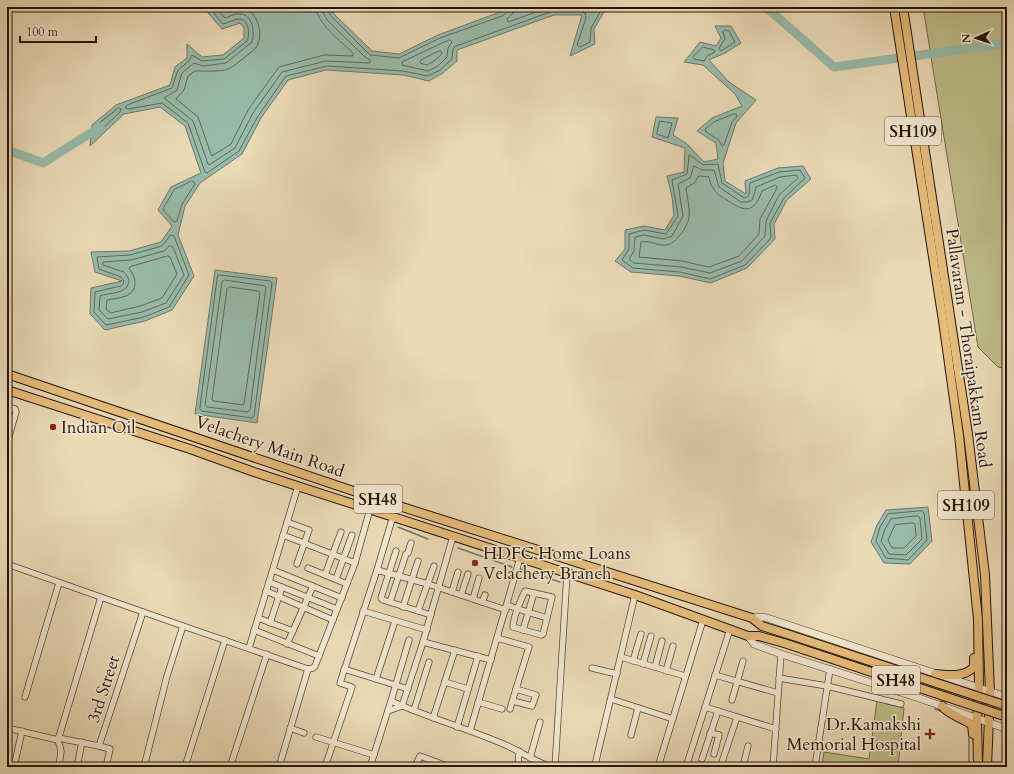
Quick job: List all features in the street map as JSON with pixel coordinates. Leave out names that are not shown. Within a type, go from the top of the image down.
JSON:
[{"type":"main road","points":[[894,10],[903,9]]},
{"type":"main road","name":"Pallavaram - Thoraipakkam Road","points":[[903,9],[905,52]]},
{"type":"main road","name":"Pallavaram - Thoraipakkam Road","points":[[894,10],[905,52],[912,93],[985,575],[990,692],[987,767]]},
{"type":"main road","name":"Velachery Main Road","points":[[7,374],[377,499],[752,618]]},
{"type":"main road","name":"Velachery Main Road","points":[[7,390],[657,603],[748,636]]},
{"type":"main road","points":[[56,405],[60,392]]},
{"type":"main road","name":"Pallavaram - Thoraipakkam Road","points":[[963,430],[976,601],[975,619],[979,687],[977,718],[978,767]]},
{"type":"main road","points":[[657,603],[661,589]]},
{"type":"main road","name":"SH48","points":[[752,618],[762,626],[1007,706]]},
{"type":"main road","points":[[935,674],[956,676],[968,673],[974,667],[976,635]]},
{"type":"main road","name":"SH48","points":[[748,636],[759,636],[784,643],[1007,717]]},
{"type":"main road","points":[[942,706],[944,710],[963,718],[972,725],[974,767]]},
{"type":"street","points":[[7,407],[15,409],[16,412],[7,443]]},
{"type":"street","points":[[249,648],[298,486]]},
{"type":"street","points":[[7,564],[308,669],[315,666],[342,598],[355,563],[370,509]]},
{"type":"street","points":[[325,767],[352,687],[340,683],[393,516]]},
{"type":"street","points":[[287,522],[309,530],[297,564]]},
{"type":"street","points":[[325,575],[341,532]]},
{"type":"street","points":[[283,535],[355,563]]},
{"type":"street","points":[[336,579],[352,535]]},
{"type":"street","points":[[402,706],[427,630],[453,536]]},
{"type":"street","points":[[390,602],[411,543]]},
{"type":"street","points":[[396,551],[381,598],[403,607],[431,615]]},
{"type":"street","points":[[470,732],[520,558]]},
{"type":"street","points":[[403,607],[418,561]]},
{"type":"street","points":[[418,612],[434,566]]},
{"type":"street","points":[[308,568],[347,584]]},
{"type":"street","points":[[273,570],[342,598]]},
{"type":"street","points":[[377,570],[428,584],[482,602],[518,609],[547,618]]},
{"type":"street","points":[[452,592],[458,572]]},
{"type":"street","points":[[461,595],[468,574]]},
{"type":"street","points":[[555,767],[567,574]]},
{"type":"street","points":[[473,599],[479,578]]},
{"type":"street","points":[[269,582],[337,609]]},
{"type":"street","points":[[25,697],[59,583]]},
{"type":"street","points":[[287,644],[313,586]]},
{"type":"street","points":[[270,623],[282,587]]},
{"type":"street","points":[[266,591],[333,620]]},
{"type":"street","points":[[525,591],[534,593],[552,597],[542,635],[537,635],[513,627],[525,591]]},
{"type":"street","points":[[523,630],[534,593]]},
{"type":"street","points":[[482,602],[484,595]]},
{"type":"street","points":[[600,767],[595,765],[635,596]]},
{"type":"street","points":[[59,767],[61,751],[58,739],[101,597]]},
{"type":"street","points":[[363,611],[427,630]]},
{"type":"street","name":"3rd Street","points":[[106,767],[110,749],[99,746],[143,612]]},
{"type":"street","points":[[752,618],[764,617],[1007,697]]},
{"type":"street","points":[[258,618],[293,631]]},
{"type":"street","points":[[658,767],[703,620]]},
{"type":"street","points":[[376,679],[395,621]]},
{"type":"street","points":[[144,767],[165,683],[183,626]]},
{"type":"street","points":[[686,767],[730,629]]},
{"type":"street","points":[[254,630],[319,656]]},
{"type":"street","points":[[633,661],[641,634]]},
{"type":"street","points":[[643,664],[651,636]]},
{"type":"street","points":[[748,636],[754,644],[781,654],[1007,728]]},
{"type":"street","points":[[497,638],[529,648],[510,709]]},
{"type":"street","points":[[185,767],[225,640]]},
{"type":"street","points":[[370,767],[409,640]]},
{"type":"street","points":[[655,667],[662,641]]},
{"type":"street","points":[[423,642],[491,660]]},
{"type":"street","points":[[666,671],[673,646]]},
{"type":"street","points":[[433,718],[455,650]]},
{"type":"street","points":[[230,767],[267,654]]},
{"type":"street","points":[[773,767],[781,654]]},
{"type":"street","points":[[457,727],[478,656]]},
{"type":"street","points":[[621,657],[685,676]]},
{"type":"street","points":[[732,700],[743,661]]},
{"type":"street","points":[[414,710],[429,662]]},
{"type":"street","points":[[592,668],[617,674]]},
{"type":"street","points":[[279,767],[308,669]]},
{"type":"street","points":[[344,669],[408,689]]},
{"type":"street","points":[[815,767],[830,669]]},
{"type":"street","points":[[715,675],[778,693]]},
{"type":"street","points":[[779,678],[827,686],[901,704]]},
{"type":"street","points":[[445,682],[468,689]]},
{"type":"street","points":[[513,701],[532,706],[536,695],[516,689]]},
{"type":"street","points":[[611,699],[673,719]]},
{"type":"street","points":[[391,701],[519,751],[530,758],[551,767]]},
{"type":"street","points":[[478,702],[502,709]]},
{"type":"street","points":[[388,711],[402,706]]},
{"type":"street","points":[[705,707],[776,729]]},
{"type":"street","points":[[631,735],[638,708]]},
{"type":"street","points":[[702,759],[718,711]]},
{"type":"street","points":[[721,766],[737,717]]},
{"type":"street","points":[[530,758],[540,722]]},
{"type":"street","points":[[7,728],[99,746]]},
{"type":"street","points":[[290,728],[304,733]]},
{"type":"street","points":[[14,767],[22,731]]},
{"type":"street","points":[[710,733],[719,736],[714,754]]},
{"type":"street","points":[[316,737],[374,755]]},
{"type":"street","points":[[77,767],[82,742]]},
{"type":"street","points":[[743,767],[748,746]]},
{"type":"street","points":[[518,767],[519,751]]},
{"type":"street","points":[[415,767],[420,756],[437,764],[450,767]]},
{"type":"shaded area","points":[[923,7],[1007,7],[1007,369],[998,367],[978,347]]},
{"type":"shaded area","points":[[877,701],[904,708],[898,767],[822,767],[824,752],[869,759]]},
{"type":"water","points":[[203,7],[330,7],[334,14],[372,51],[399,54],[438,35],[500,12],[507,7],[607,7],[594,29],[595,44],[570,56],[582,15],[554,15],[457,50],[457,61],[443,73],[429,81],[403,75],[326,70],[288,80],[261,118],[242,154],[200,183],[185,206],[178,235],[194,276],[172,310],[145,321],[105,330],[90,314],[91,288],[122,281],[95,272],[91,252],[129,251],[161,242],[172,226],[158,210],[171,187],[201,173],[185,126],[160,107],[124,114],[90,146],[92,125],[116,105],[170,85],[175,67],[187,58],[187,44],[202,57],[223,55],[244,38],[244,28],[240,23],[222,29]]},
{"type":"water","points":[[715,26],[731,26],[741,43],[725,53],[709,60],[729,82],[756,100],[736,123],[723,163],[725,181],[746,194],[745,181],[778,168],[803,166],[811,179],[787,200],[774,224],[775,239],[747,268],[711,283],[679,276],[631,272],[615,261],[625,249],[625,230],[644,226],[665,230],[674,215],[672,197],[667,176],[684,172],[685,148],[652,137],[656,117],[678,118],[673,135],[687,144],[704,162],[718,159],[716,143],[697,131],[712,118],[742,106],[735,94],[703,65],[684,62],[700,42],[716,46],[721,38]]},
{"type":"water","points":[[215,270],[277,278],[257,423],[195,414]]},
{"type":"water","points":[[928,507],[932,541],[910,564],[884,563],[871,542],[877,525],[886,510]]},
{"type":"waterway","points":[[766,7],[834,67],[1007,43]]},
{"type":"waterway","points":[[7,143],[10,151],[43,163],[100,127]]},
{"type":"waterway","points":[[398,527],[428,539]]},
{"type":"waterway","points":[[458,548],[512,567]]},
{"type":"waterway","points":[[520,569],[560,582]]},
{"type":"waterway","points":[[935,709],[941,711]]},
{"type":"waterway","points":[[969,733],[969,767]]},
{"type":"place","name":"Indian Oil","points":[[53,427]]},
{"type":"place","name":"HDFC Home Loans Velachery Branch","points":[[475,563]]},
{"type":"place","name":"Dr.Kamakshi Memorial Hospital","points":[[930,734]]}]
